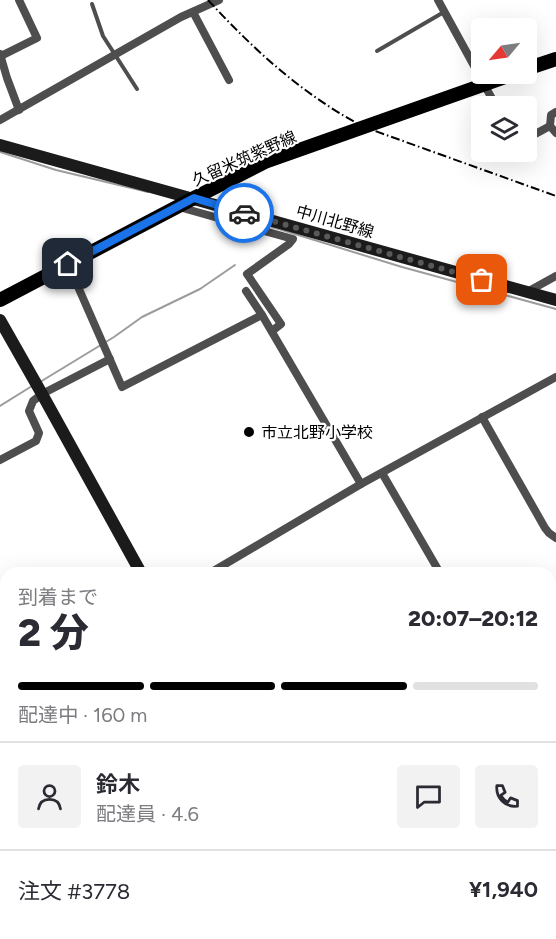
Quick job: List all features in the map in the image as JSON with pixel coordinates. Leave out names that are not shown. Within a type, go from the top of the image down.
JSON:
[{"type":"main road","points":[[537,65],[556,59]]},
{"type":"main road","name":"久留米筑紫野線","points":[[0,300],[266,162],[485,84]]},
{"type":"main road","name":"中川北野線","points":[[0,145],[184,203],[556,300]]},
{"type":"main road","points":[[0,321],[138,567]]},
{"type":"street","points":[[19,0],[37,38],[0,55],[6,78],[19,110]]},
{"type":"street","points":[[0,120],[181,17],[219,0]]},
{"type":"street","points":[[438,0],[471,59]]},
{"type":"street","points":[[193,12],[229,80]]},
{"type":"street","points":[[485,84],[491,96]]},
{"type":"street","points":[[537,135],[553,130],[552,115],[556,112]]},
{"type":"street","points":[[184,203],[293,239],[247,274],[280,324],[272,331]]},
{"type":"street","points":[[68,264],[122,387],[262,315]]},
{"type":"street","points":[[527,292],[556,276]]},
{"type":"street","points":[[246,291],[362,484]]},
{"type":"street","points":[[0,460],[36,441],[39,434],[29,411],[33,401],[42,394],[110,359]]},
{"type":"street","points":[[220,567],[362,484],[556,377]]},
{"type":"street","points":[[482,417],[545,528],[556,538]]},
{"type":"street","points":[[382,473],[437,567]]},
{"type":"lane","points":[[92,4],[103,36],[137,89]]},
{"type":"lane","points":[[377,51],[444,12]]},
{"type":"waterway","points":[[0,152],[56,170],[148,192]]},
{"type":"waterway","points":[[272,227],[402,267],[556,309]]},
{"type":"waterway","points":[[40,382],[114,337],[142,317],[200,289],[235,265]]},
{"type":"waterway","points":[[0,406],[32,386]]},
{"type":"railway","points":[[208,0],[280,70],[320,101],[364,127],[556,196]]},
{"type":"way so far","points":[[244,213],[482,280]]},
{"type":"place","name":"市立北野小学校","points":[[249,432]]},
{"type":"route","points":[[68,264],[194,198],[244,213]]}]
